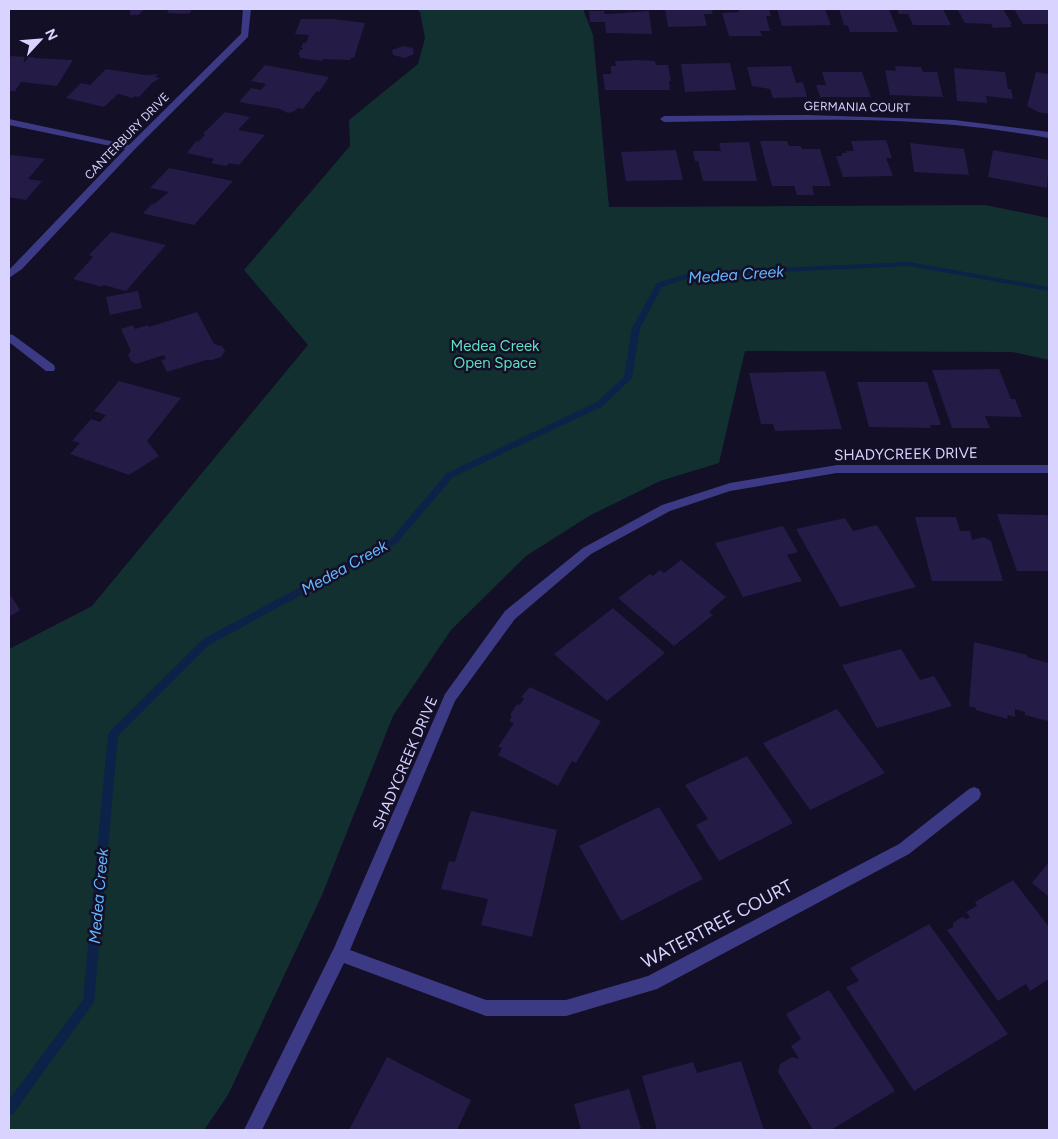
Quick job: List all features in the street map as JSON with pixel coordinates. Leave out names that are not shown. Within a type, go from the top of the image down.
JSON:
[{"type":"street","name":"CANTERBURY DRIVE","points":[[9,274],[39,246],[131,148],[245,35],[247,9]]},
{"type":"street","name":"GERMANIA COURT","points":[[664,119],[947,120],[1019,129],[1049,135]]},
{"type":"street","points":[[9,122],[131,148]]},
{"type":"street","points":[[9,337],[50,368]]},
{"type":"street","name":"SHADYCREEK DRIVE","points":[[253,1130],[340,954],[450,698],[510,615],[587,551],[666,508],[730,487],[837,469],[1049,469]]},
{"type":"street","name":"WATERTREE COURT","points":[[340,954],[486,1008],[566,1008],[651,983],[904,849],[974,794]]},
{"type":"green space","name":"Medea Creek Open Space","points":[[417,9],[583,9],[593,35],[609,207],[985,205],[1049,218],[1049,360],[1012,352],[745,351],[719,463],[660,481],[589,516],[526,556],[451,630],[393,716],[322,895],[228,1095],[204,1130],[9,1130],[9,649],[92,606],[308,345],[244,270],[350,146],[349,120],[418,64],[425,38],[420,12]]},
{"type":"building","points":[[130,9],[144,9],[138,15],[130,15]]},
{"type":"building","points":[[169,9],[192,9],[190,13],[184,14],[167,13]]},
{"type":"building","points":[[665,9],[711,9],[713,14],[704,14],[707,26],[668,27]]},
{"type":"building","points":[[738,9],[769,9],[771,16],[766,16],[770,31],[760,31],[762,36],[729,36],[722,13],[739,12]]},
{"type":"building","points":[[777,9],[825,9],[831,25],[782,26]]},
{"type":"building","points":[[839,9],[889,9],[898,32],[850,32],[848,26],[844,25]]},
{"type":"building","points":[[897,9],[943,9],[951,25],[913,25],[908,14],[899,14]]},
{"type":"building","points":[[957,9],[1003,9],[1012,27],[993,28],[991,24],[965,23]]},
{"type":"building","points":[[1014,9],[1049,9],[1049,24],[1023,24]]},
{"type":"building","points":[[589,11],[604,11],[607,14],[649,11],[652,34],[606,33],[605,22],[590,22]]},
{"type":"building","points":[[301,19],[334,19],[365,23],[354,58],[350,60],[323,59],[322,61],[300,58],[300,55],[298,55],[309,35],[295,34]]},
{"type":"building","points":[[403,46],[413,48],[414,54],[405,58],[393,55],[392,50]]},
{"type":"building","points":[[9,56],[73,60],[57,86],[21,82],[15,91],[9,91]]},
{"type":"building","points":[[615,61],[655,61],[656,65],[668,65],[671,81],[669,81],[670,90],[605,90],[603,74],[611,74],[611,66],[616,66]]},
{"type":"building","points":[[730,63],[736,90],[685,92],[681,64]]},
{"type":"building","points":[[265,65],[329,77],[319,92],[317,91],[303,109],[298,108],[288,113],[280,109],[239,102],[251,88],[261,90],[266,84],[251,81]]},
{"type":"building","points":[[791,66],[796,83],[803,82],[807,97],[773,98],[770,89],[752,86],[747,67]]},
{"type":"building","points":[[895,66],[921,67],[923,72],[937,72],[943,97],[890,95],[885,70],[896,71]]},
{"type":"building","points":[[954,68],[1005,72],[1008,89],[1011,89],[1013,99],[986,96],[987,103],[957,101]]},
{"type":"building","points":[[106,69],[145,75],[158,74],[155,77],[160,78],[152,83],[139,97],[135,96],[133,98],[118,94],[104,107],[66,98],[81,83],[90,85]]},
{"type":"building","points":[[822,72],[862,72],[871,97],[820,97],[816,85],[826,85]]},
{"type":"building","points":[[1036,72],[1049,74],[1049,114],[1038,112],[1027,106]]},
{"type":"building","points":[[225,112],[250,117],[238,130],[265,135],[239,165],[229,163],[226,166],[211,163],[214,159],[187,153],[196,141],[198,142],[205,135],[203,133]]},
{"type":"building","points":[[886,140],[892,158],[886,158],[893,176],[843,177],[836,156],[842,156],[842,153],[847,153],[846,151],[854,151],[851,141]]},
{"type":"building","points":[[760,141],[787,141],[789,146],[801,146],[802,149],[820,149],[831,186],[812,186],[814,195],[797,195],[794,186],[772,186]]},
{"type":"building","points":[[749,142],[757,181],[703,181],[698,161],[695,161],[693,151],[721,151],[719,143]]},
{"type":"building","points":[[910,143],[964,149],[969,175],[914,172]]},
{"type":"building","points":[[676,150],[683,180],[626,181],[621,152]]},
{"type":"building","points":[[993,150],[1049,160],[1047,188],[988,177]]},
{"type":"building","points":[[11,155],[45,159],[28,179],[42,181],[26,200],[9,197],[9,158]]},
{"type":"building","points":[[169,168],[233,181],[194,225],[143,213],[169,192],[150,188]]},
{"type":"building","points":[[111,232],[166,245],[126,291],[73,279],[93,257],[89,255]]},
{"type":"building","points":[[138,291],[142,308],[110,315],[106,297]]},
{"type":"building","points":[[197,312],[214,344],[222,346],[225,351],[221,357],[167,372],[161,360],[166,359],[164,355],[136,364],[131,361],[128,355],[131,351],[121,329],[133,325],[135,329],[148,325],[149,327]]},
{"type":"building","points":[[999,369],[1011,399],[1015,399],[1022,417],[985,416],[990,428],[952,428],[932,370]]},
{"type":"building","points":[[825,371],[842,429],[775,431],[773,424],[761,424],[749,373]]},
{"type":"building","points":[[119,381],[181,398],[147,441],[159,456],[129,475],[70,454],[80,443],[72,441],[91,419],[100,422],[106,415],[94,411]]},
{"type":"building","points":[[857,382],[927,382],[941,425],[930,425],[931,428],[869,427]]},
{"type":"building","points":[[997,514],[1047,515],[1049,519],[1049,571],[1017,571]]},
{"type":"building","points":[[915,517],[956,517],[960,531],[970,531],[972,540],[984,537],[991,541],[1003,581],[932,581]]},
{"type":"building","points":[[845,518],[853,531],[877,525],[916,587],[840,607],[796,529]]},
{"type":"building","points":[[783,526],[798,552],[787,555],[802,581],[743,597],[715,543]]},
{"type":"building","points":[[681,560],[726,597],[709,612],[713,615],[674,646],[618,598],[650,574],[653,576],[660,570],[664,573]]},
{"type":"building","points":[[9,593],[20,610],[9,617]]},
{"type":"building","points":[[613,608],[665,653],[607,701],[554,654]]},
{"type":"building","points":[[974,642],[1027,655],[1027,657],[1049,663],[1048,721],[1025,715],[1025,712],[1015,709],[1015,717],[1008,715],[1007,719],[976,710],[976,708],[969,706]]},
{"type":"building","points":[[901,649],[920,680],[934,676],[952,706],[877,728],[842,665]]},
{"type":"building","points":[[530,687],[601,721],[576,763],[572,761],[558,786],[498,755],[502,748],[498,747],[514,723],[509,721],[512,716],[510,715],[517,704],[520,705],[524,698],[521,697]]},
{"type":"building","points":[[837,709],[885,773],[810,810],[763,743]]},
{"type":"building","points":[[747,756],[793,823],[719,861],[696,825],[708,819],[685,785]]},
{"type":"building","points":[[659,807],[703,879],[621,921],[579,846]]},
{"type":"building","points":[[471,811],[557,830],[532,937],[481,925],[488,899],[441,889],[449,861],[455,862]]},
{"type":"building","points":[[1049,862],[1049,897],[1032,883]]},
{"type":"building","points":[[1013,880],[1049,927],[1049,979],[1030,991],[1026,984],[998,1001],[947,930],[953,927],[953,923],[962,917],[967,919],[970,917],[966,912],[977,906],[975,902]]},
{"type":"building","points":[[929,924],[1008,1034],[914,1091],[846,987],[859,981],[850,968]]},
{"type":"building","points":[[829,990],[895,1091],[831,1130],[813,1130],[778,1072],[780,1064],[792,1057],[799,1059],[791,1046],[801,1039],[786,1014]]},
{"type":"building","points":[[387,1057],[471,1100],[457,1130],[349,1130]]},
{"type":"building","points":[[741,1061],[764,1130],[657,1130],[642,1076],[693,1062],[697,1073]]},
{"type":"building","points":[[629,1089],[641,1128],[639,1130],[581,1130],[574,1104]]},
{"type":"waterway","name":"Medea Creek","points":[[9,1110],[88,1002],[113,734],[206,642],[394,541],[450,475],[600,404],[628,378],[636,328],[659,285],[693,274],[909,264],[1049,289]]}]
